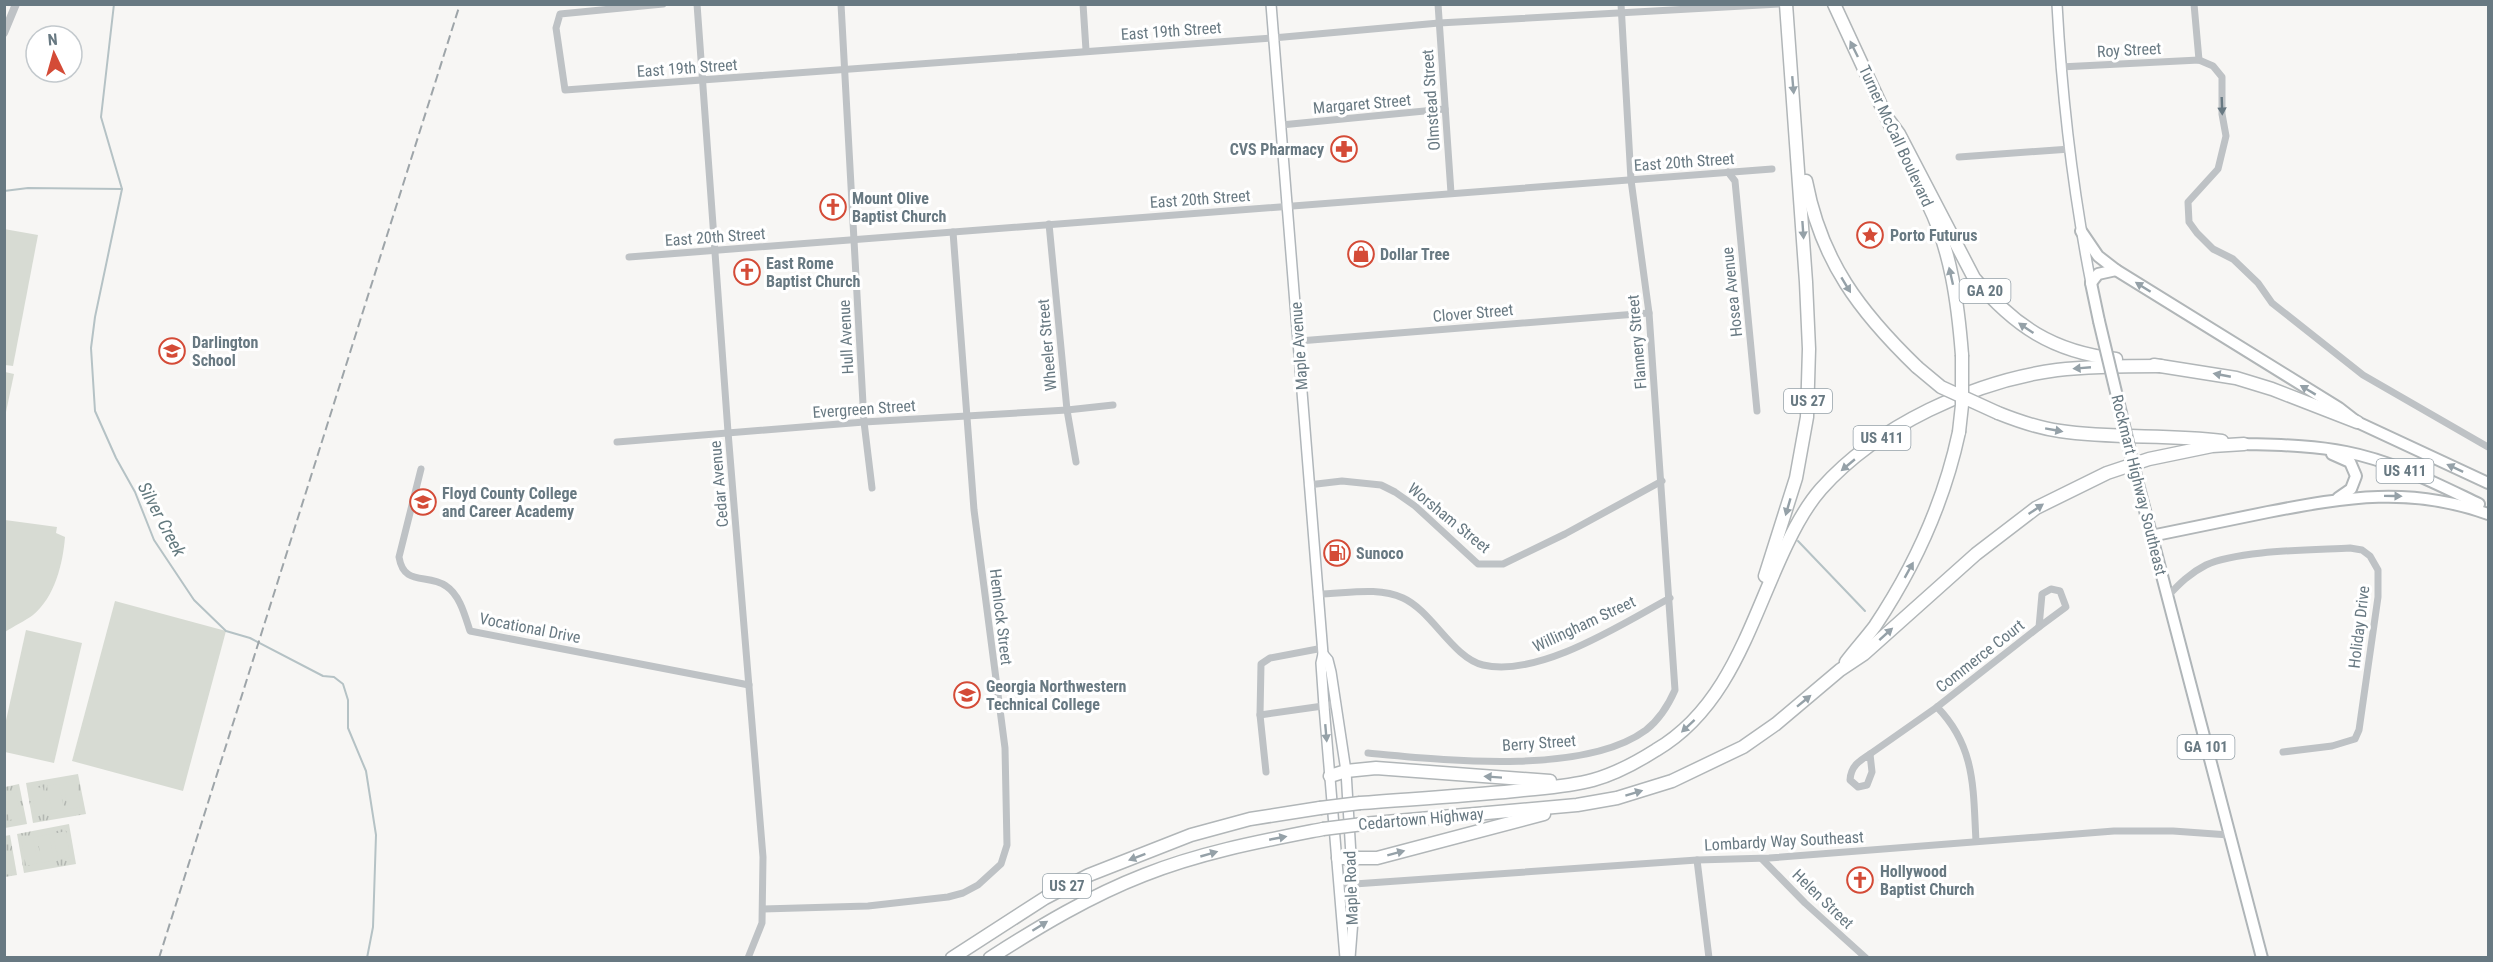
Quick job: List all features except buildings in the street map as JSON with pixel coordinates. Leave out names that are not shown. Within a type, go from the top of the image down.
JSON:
[{"type":"highway","name":"US 27","points":[[1724,680],[1787,511],[1803,448],[1807,417],[1809,349],[1806,282],[1786,4]]},
{"type":"highway","name":"Turner McCall Boulevard","points":[[1836,10],[1888,119],[1896,142],[1931,210],[1940,234],[1955,292],[1962,355],[1962,405],[1959,432],[1944,490],[1918,553],[1874,626],[1840,670]]},
{"type":"highway","points":[[1795,109],[1812,210],[1838,271],[1853,297],[1894,345],[1941,387],[2031,426],[2061,431],[2195,437],[2244,444]]},
{"type":"highway","name":"GA 20","points":[[1888,119],[1899,134],[1974,278],[2004,312],[2031,332],[2069,350],[2096,357],[2161,366]]},
{"type":"highway","name":"US 411","points":[[1724,680],[1736,662],[1787,543],[1820,490],[1869,447],[1900,425],[1983,388],[2055,370],[2111,366],[2161,366],[2193,369],[2254,383],[2357,422]]},
{"type":"highway","name":"US 411","points":[[1840,670],[1864,654],[1976,554],[2036,508],[2069,489],[2149,459],[2212,446],[2244,444]]},
{"type":"highway","name":"Cedartown Highway","points":[[990,957],[1050,920],[1096,896],[1144,875],[1233,847],[1323,829],[1363,824],[1577,805],[1617,798],[1670,782],[1743,747],[1808,699],[1840,670]]},
{"type":"highway","name":"Cedartown Highway","points":[[952,957],[1071,884],[1191,835],[1273,814],[1360,803],[1509,791],[1593,780],[1658,750],[1688,728],[1705,709],[1724,680]]},
{"type":"highway","points":[[1330,776],[1346,771],[1376,768],[1541,781],[1593,780]]},
{"type":"highway","points":[[1344,858],[1377,858],[1577,805]]},
{"type":"main road","name":"Maple Avenue","points":[[1270,4],[1289,206],[1334,821]]},
{"type":"main road","name":"Rockmart Highway Southeast","points":[[2057,4],[2060,67],[2070,149],[2081,231],[2098,321],[2166,597],[2262,957]]},
{"type":"main road","points":[[2081,231],[2098,256],[2116,270],[2339,408],[2357,422]]},
{"type":"main road","points":[[2091,284],[2098,274],[2116,270]]},
{"type":"main road","name":"US 411","points":[[2357,422],[2488,483]]},
{"type":"main road","name":"US 411","points":[[2244,444],[2346,452],[2385,463],[2488,508]]},
{"type":"main road","points":[[2318,448],[2350,462],[2355,471],[2353,486],[2335,499]]},
{"type":"main road","points":[[2151,536],[2335,499],[2367,496],[2430,498],[2463,504],[2488,513]]},
{"type":"main road","name":"Maple Avenue","points":[[1323,651],[1328,660],[1337,704],[1346,771],[1348,818]]},
{"type":"main road","name":"Maple Road","points":[[1345,957],[1340,885],[1348,818]]},
{"type":"main road","name":"Maple Road","points":[[1334,821],[1352,884],[1354,907],[1350,957]]},
{"type":"street","points":[[4,33],[16,4]]},
{"type":"street","name":"East 19th Street","points":[[663,4],[560,14],[556,28],[565,90],[1273,38],[1621,8],[1779,4]]},
{"type":"street","name":"Cedar Avenue","points":[[697,4],[728,432],[763,857],[762,923],[748,957]]},
{"type":"street","name":"Hull Avenue","points":[[841,4],[864,422],[872,488]]},
{"type":"street","points":[[1083,4],[1086,50]]},
{"type":"street","name":"Olmstead Street","points":[[1438,4],[1451,194]]},
{"type":"street","points":[[2194,4],[2199,60],[2213,66],[2222,77],[2222,114],[2226,136],[2218,169],[2188,202],[2190,222],[2197,233],[2213,249],[2233,259],[2258,283],[2272,303],[2363,375],[2488,447]]},
{"type":"street","name":"Flannery Street","points":[[1621,8],[1631,180],[1649,313],[1676,679]]},
{"type":"street","name":"Roy Street","points":[[2060,67],[2199,60]]},
{"type":"street","name":"Margaret Street","points":[[1281,125],[1445,110]]},
{"type":"street","points":[[1959,157],[2070,149]]},
{"type":"street","name":"East 20th Street","points":[[629,257],[1772,169]]},
{"type":"street","name":"Hosea Avenue","points":[[1728,172],[1735,181],[1757,411]]},
{"type":"street","name":"Wheeler Street","points":[[1049,224],[1067,410],[1076,462]]},
{"type":"street","name":"Hemlock Street","points":[[763,909],[868,906],[948,897],[963,893],[978,885],[1001,864],[1007,845],[1005,748],[978,547],[953,232]]},
{"type":"street","name":"Clover Street","points":[[1299,341],[1649,313]]},
{"type":"street","name":"Evergreen Street","points":[[617,442],[1113,405]]},
{"type":"street","name":"Vocational Drive","points":[[421,469],[399,557],[400,565],[404,572],[416,579],[434,580],[447,586],[458,600],[470,631],[749,685]]},
{"type":"street","name":"Worsham Street","points":[[1308,485],[1342,481],[1381,485],[1415,506],[1478,564],[1487,565],[1503,564],[1565,534],[1662,481]]},
{"type":"street","name":"Holiday Drive","points":[[2166,597],[2186,577],[2208,564],[2229,559],[2260,554],[2350,548],[2362,550],[2370,556],[2378,570],[2379,597],[2359,730],[2355,739],[2332,746],[2283,752]]},
{"type":"street","name":"Commerce Court","points":[[1870,754],[1872,772],[1867,785],[1858,787],[1850,780],[1850,771],[1855,765],[1870,754],[1937,707],[2066,607],[2060,591],[2051,589],[2042,594],[2039,627]]},
{"type":"street","name":"Willingham Street","points":[[1317,594],[1371,590],[1404,598],[1464,653],[1482,665],[1511,667],[1544,661],[1670,598]]},
{"type":"street","points":[[1266,772],[1260,715],[1261,664],[1270,658],[1323,651]]},
{"type":"street","name":"Berry Street","points":[[1368,753],[1472,760],[1542,760],[1592,753],[1621,743],[1645,731],[1669,705],[1675,690],[1676,679]]},
{"type":"street","points":[[1260,715],[1337,704]]},
{"type":"street","name":"Commerce Court","points":[[1937,707],[1953,725],[1967,751],[1972,775],[1976,841]]},
{"type":"street","name":"Lombardy Way Southeast","points":[[1340,885],[1697,860],[1762,859],[2114,831],[2173,831],[2229,836]]},
{"type":"street","name":"Helen Street","points":[[1762,859],[1805,903],[1866,957]]},
{"type":"street","points":[[1697,860],[1708,957]]},
{"type":"green space","points":[[4,229],[38,235],[13,366],[5,365]]},
{"type":"green space","points":[[5,372],[14,374],[6,412],[4,412]]},
{"type":"green space","points":[[5,520],[57,527],[56,533],[65,537],[57,579],[47,599],[33,615],[5,632]]},
{"type":"green space","points":[[115,601],[226,631],[183,791],[72,761]]},
{"type":"green space","points":[[26,630],[82,643],[54,763],[5,752],[5,725]]},
{"type":"green space","points":[[78,774],[86,814],[33,823],[26,783]]},
{"type":"green space","points":[[76,781],[80,807],[68,809],[63,783]]},
{"type":"green space","points":[[19,784],[27,824],[5,828],[5,787]]},
{"type":"green space","points":[[59,784],[64,810],[52,812],[47,786]]},
{"type":"green space","points":[[43,787],[48,813],[36,815],[31,789]]},
{"type":"green space","points":[[16,792],[21,818],[9,820],[5,794]]},
{"type":"green space","points":[[69,824],[76,864],[24,873],[17,834]]},
{"type":"green space","points":[[66,831],[70,857],[58,860],[53,834]]},
{"type":"green space","points":[[49,834],[54,860],[42,863],[37,837]]},
{"type":"green space","points":[[10,835],[17,875],[5,877],[5,836]]},
{"type":"green space","points":[[33,837],[38,863],[26,866],[21,839]]},
{"type":"waterway","name":"Silver Creek","points":[[114,4],[101,117],[122,189],[95,317],[91,348],[95,411],[116,458],[135,492],[154,540],[194,600],[226,631],[250,638],[323,676],[334,677],[343,684],[348,700],[348,728],[366,771],[376,835],[373,927],[367,958]]},
{"type":"waterway","points":[[4,191],[28,188],[122,189]]},
{"type":"waterway","points":[[1798,541],[1865,611]]},
{"type":"railway","points":[[159,958],[460,4]]},
{"type":"place","name":"CVS Pharmacy","points":[[1344,149]]},
{"type":"place","name":"Mount Olive Baptist Church","points":[[833,207]]},
{"type":"place","name":"Porto Futurus","points":[[1870,235]]},
{"type":"place","name":"Dollar Tree","points":[[1361,254]]},
{"type":"place","name":"East Rome Baptist Church","points":[[747,272]]},
{"type":"place","name":"Darlington School","points":[[172,351]]},
{"type":"place","name":"Floyd County College and Career Academy","points":[[423,502]]},
{"type":"place","name":"Sunoco","points":[[1337,553]]},
{"type":"place","name":"Georgia Northwestern Technical College","points":[[967,695]]},
{"type":"place","name":"Hollywood Baptist Church","points":[[1860,880]]}]
